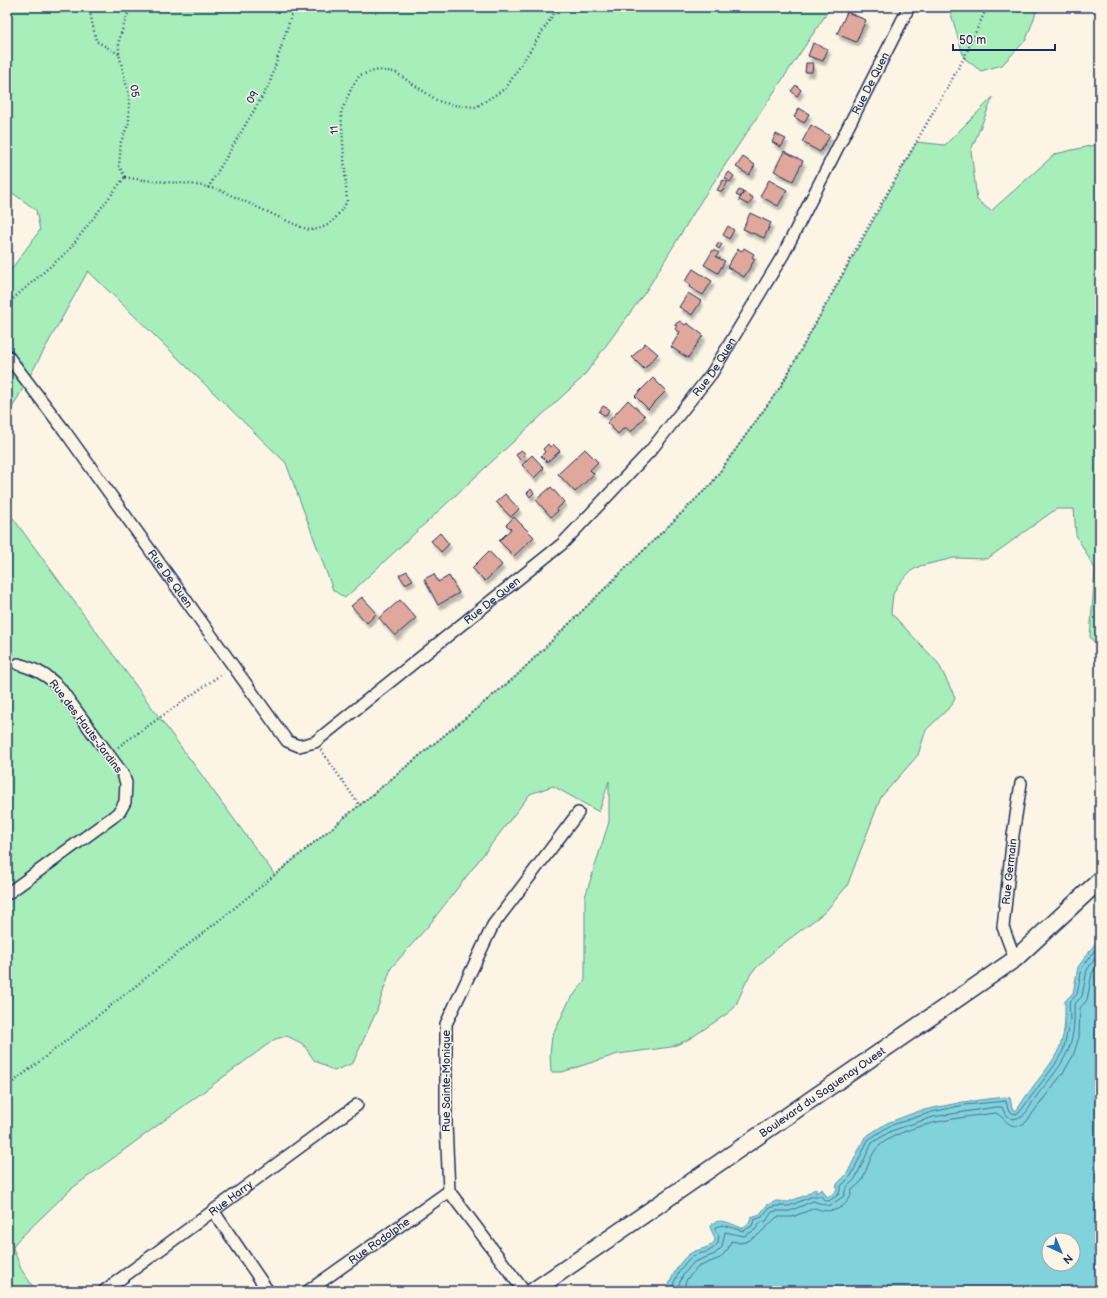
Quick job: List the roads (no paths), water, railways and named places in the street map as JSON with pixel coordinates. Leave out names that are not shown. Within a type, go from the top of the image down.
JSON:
[{"type":"main road","name":"Boulevard du Saguenay Ouest","points":[[533,1291],[1015,959],[1100,880]]},
{"type":"street","name":"Rue De Quen","points":[[7,355],[64,430],[288,741],[299,746],[315,742],[562,544],[651,450],[712,373],[783,255],[909,7]]},
{"type":"street","name":"Rue des Hauts-Jardins","points":[[7,894],[120,811],[125,802],[126,783],[123,774],[59,687],[48,676],[35,668],[18,664]]},
{"type":"street","name":"Rue Germain","points":[[1015,959],[1003,927],[1013,835],[1021,782]]},
{"type":"street","name":"Rue Sainte-Monique","points":[[449,1191],[446,1124],[446,1024],[493,925],[578,813]]},
{"type":"street","name":"Rue Harry","points":[[104,1291],[214,1212],[357,1105]]},
{"type":"street","name":"Rue Rodolphe","points":[[308,1291],[449,1191]]},
{"type":"street","points":[[449,1191],[524,1291]]},
{"type":"street","points":[[214,1212],[268,1291]]},
{"type":"water","points":[[1100,937],[1100,1291],[667,1291],[673,1275],[680,1263],[693,1252],[710,1246],[715,1241],[710,1226],[721,1221],[742,1228],[749,1223],[751,1217],[760,1214],[767,1205],[776,1201],[788,1202],[806,1195],[816,1188],[816,1193],[822,1189],[827,1197],[836,1192],[837,1184],[847,1174],[865,1137],[887,1123],[919,1111],[963,1102],[1005,1097],[1010,1098],[1012,1108],[1016,1111],[1049,1066],[1059,1049],[1064,1029],[1065,1001],[1073,993],[1078,967]]}]
